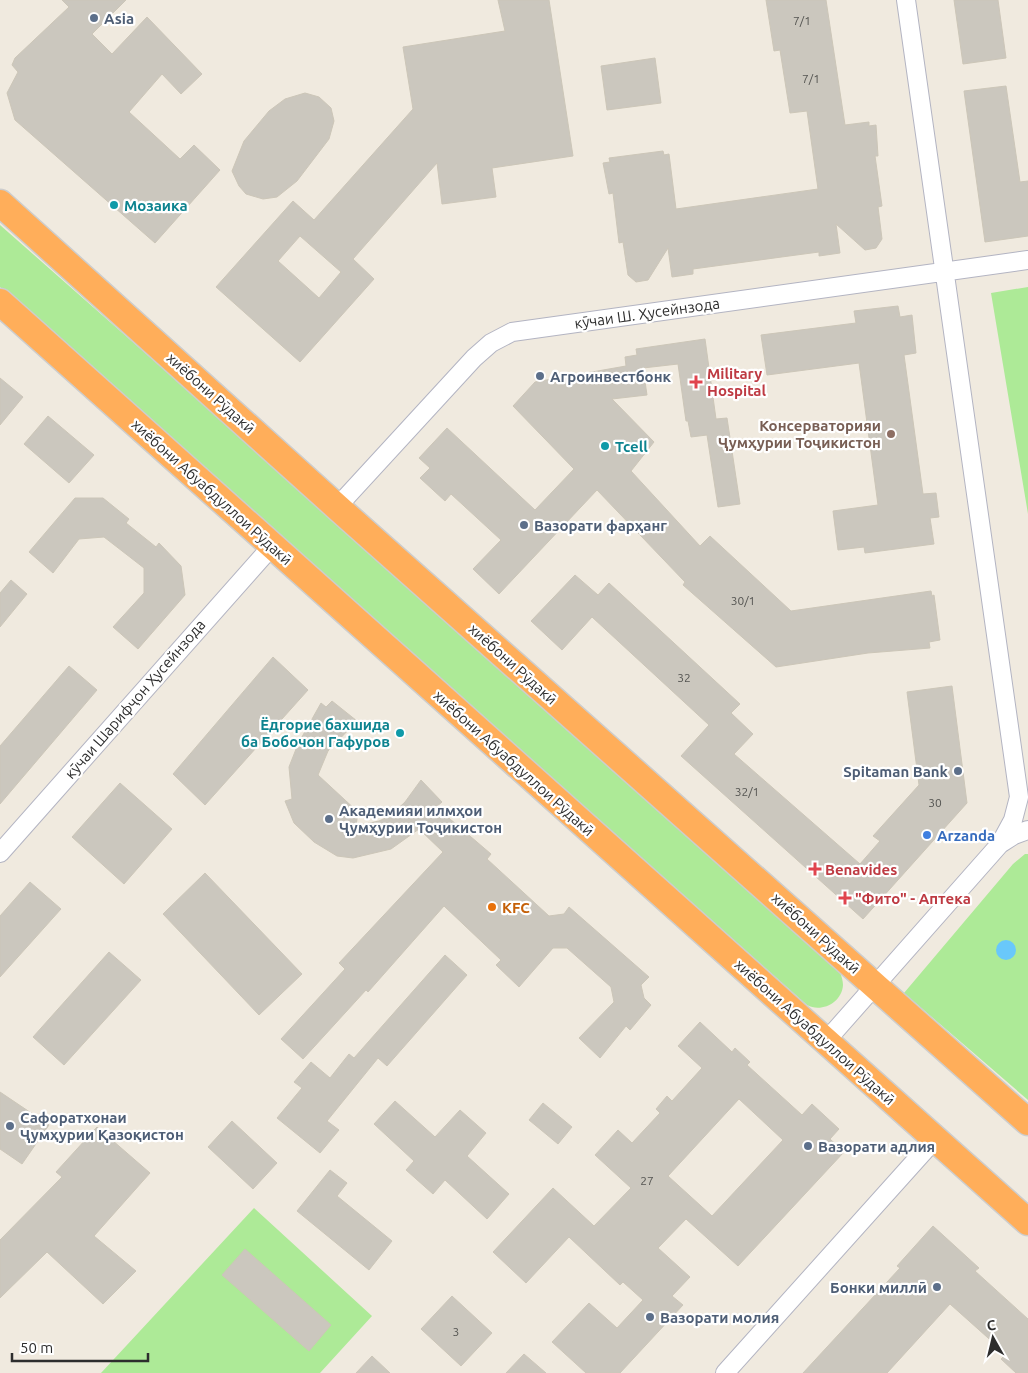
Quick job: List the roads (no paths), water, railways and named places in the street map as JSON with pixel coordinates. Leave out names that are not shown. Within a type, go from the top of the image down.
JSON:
[{"type":"highway","name":"хиёбони Рӯдакӣ","points":[[0,203],[337,507],[1028,1122]]},
{"type":"highway","name":"хиёбони Абуабдуллои Рӯдакӣ","points":[[0,302],[1028,1222]]},
{"type":"street","points":[[826,1041],[1000,844],[1023,802],[943,272],[906,0]]},
{"type":"street","name":"кӯчаи Ш. Ҳусейнзода","points":[[337,507],[474,358],[491,343],[512,332],[1028,260]]},
{"type":"street","name":"кӯчаи Шарифҷон Ҳусейнзода","points":[[0,853],[272,546]]},
{"type":"street","points":[[1000,844],[1014,835],[1028,830]]},
{"type":"street","points":[[725,1373],[935,1139]]},
{"type":"water","points":[[1006,940],[1013,943],[1016,950],[1013,957],[1006,960],[999,957],[996,950],[999,943]]},
{"type":"place","name":"Asia","points":[[94,18]]},
{"type":"place","name":"Мозаика","points":[[114,205]]},
{"type":"place","name":"Агроинвестбонк","points":[[540,376]]},
{"type":"place","name":"Military Hospital","points":[[696,382]]},
{"type":"place","name":"Консерваторияи Ҷумҳурии Тоҷикистон","points":[[891,434]]},
{"type":"place","name":"Tcell","points":[[605,446]]},
{"type":"place","name":"Вазорати фарҳанг","points":[[524,525]]},
{"type":"place","name":"Ёдгорие бахшида ба Бобочон Гафуров","points":[[400,733]]},
{"type":"place","name":"Spitaman Bank","points":[[958,771]]},
{"type":"place","name":"Академияи илмҳои Ҷумҳурии Тоҷикистон","points":[[329,819]]},
{"type":"place","name":"Arzanda","points":[[927,835]]},
{"type":"place","name":"Benavides","points":[[815,869]]},
{"type":"place","name":"\"Фито\" - Аптека","points":[[845,898]]},
{"type":"place","name":"KFC","points":[[492,907]]},
{"type":"place","name":"Сафоратхонаи Ҷумҳурии Қазоқистон","points":[[10,1126]]},
{"type":"place","name":"Вазорати адлия","points":[[808,1146]]},
{"type":"place","name":"Бонки миллӣ","points":[[937,1287]]},
{"type":"place","name":"Вазорати молия","points":[[650,1317]]}]
